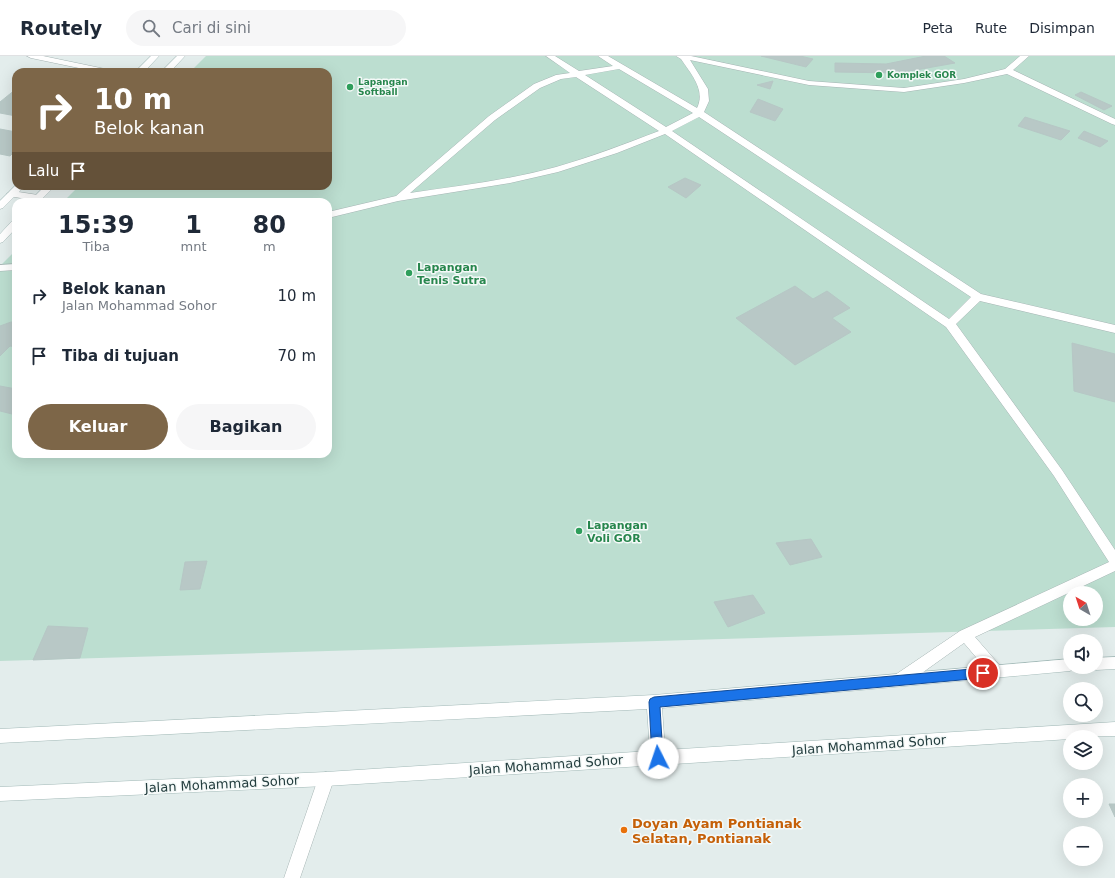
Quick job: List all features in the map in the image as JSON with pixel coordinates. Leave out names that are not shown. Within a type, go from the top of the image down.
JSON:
[{"type":"street","points":[[31,56],[90,68]]},
{"type":"street","points":[[143,68],[155,56]]},
{"type":"street","points":[[169,68],[181,56]]},
{"type":"street","points":[[550,56],[666,131],[950,324],[1058,474],[1115,561]]},
{"type":"street","points":[[602,56],[699,113],[978,297],[1089,322],[1115,330]]},
{"type":"street","points":[[681,57],[809,83],[874,89],[904,90],[932,87],[1008,71],[1025,56]]},
{"type":"street","points":[[332,214],[398,198],[510,180],[558,169],[614,151],[666,131],[699,113],[705,101],[704,89],[681,57]]},
{"type":"street","points":[[398,198],[492,118],[537,86],[559,77],[619,67]]},
{"type":"street","points":[[1008,71],[1115,122]]},
{"type":"street","points":[[0,206],[16,190]]},
{"type":"street","points":[[38,198],[46,190]]},
{"type":"street","points":[[12,194],[28,198]]},
{"type":"street","points":[[0,240],[12,226]]},
{"type":"street","points":[[0,268],[12,267]]},
{"type":"street","points":[[950,324],[978,297]]},
{"type":"street","points":[[900,680],[965,635],[1115,565]]},
{"type":"street","points":[[965,635],[997,672]]},
{"type":"street","points":[[1103,664],[1115,663]]},
{"type":"street","points":[[0,736],[654,702],[1063,666]]},
{"type":"street","points":[[654,702],[658,758]]},
{"type":"street","name":"Jalan Mohammad Sohor","points":[[0,794],[324,786],[658,758],[1115,729]]},
{"type":"street","points":[[292,878],[324,786]]},
{"type":"green space","points":[[206,56],[1115,56],[1115,627],[0,661],[0,266],[12,254],[12,458],[332,458],[332,198],[67,198],[75,190],[332,190],[332,68],[194,68]]},
{"type":"building","points":[[761,56],[800,56],[813,59],[806,67]]},
{"type":"building","points":[[926,56],[944,56],[955,63],[899,73],[835,72],[835,63],[886,64]]},
{"type":"building","points":[[773,81],[770,89],[757,85]]},
{"type":"building","points":[[12,92],[12,115],[0,113],[0,102]]},
{"type":"building","points":[[1081,92],[1112,106],[1104,110],[1075,95]]},
{"type":"building","points":[[758,99],[783,109],[775,121],[750,112]]},
{"type":"building","points":[[1025,117],[1070,131],[1061,140],[1018,126]]},
{"type":"building","points":[[0,129],[12,131],[12,154],[10,156],[0,154]]},
{"type":"building","points":[[1084,131],[1108,141],[1100,147],[1078,138]]},
{"type":"building","points":[[685,178],[701,185],[686,198],[668,187]]},
{"type":"building","points":[[795,286],[813,299],[827,291],[850,308],[832,318],[851,332],[795,365],[736,318]]},
{"type":"building","points":[[12,322],[12,346],[10,346],[0,356],[0,326]]},
{"type":"building","points":[[1072,343],[1115,354],[1115,402],[1074,391]]},
{"type":"building","points":[[0,386],[12,388],[12,414],[0,411]]},
{"type":"building","points":[[811,539],[822,557],[790,565],[776,543]]},
{"type":"building","points":[[207,561],[200,589],[180,590],[185,562]]},
{"type":"building","points":[[753,595],[765,613],[728,627],[714,602]]},
{"type":"building","points":[[48,626],[88,628],[80,658],[33,660]]},
{"type":"building","points":[[1109,804],[1115,804],[1115,817]]},
{"type":"place","name":"Komplek GOR","points":[[879,75]]},
{"type":"place","name":"Lapangan Softball","points":[[350,87]]},
{"type":"place","name":"Lapangan Tenis Sutra","points":[[409,273]]},
{"type":"place","name":"Lapangan Voli GOR","points":[[579,531]]},
{"type":"place","name":"Doyan Ayam Pontianak Selatan, Pontianak","points":[[624,830]]},
{"type":"route","points":[[658,758],[654,702],[983,673]]}]
